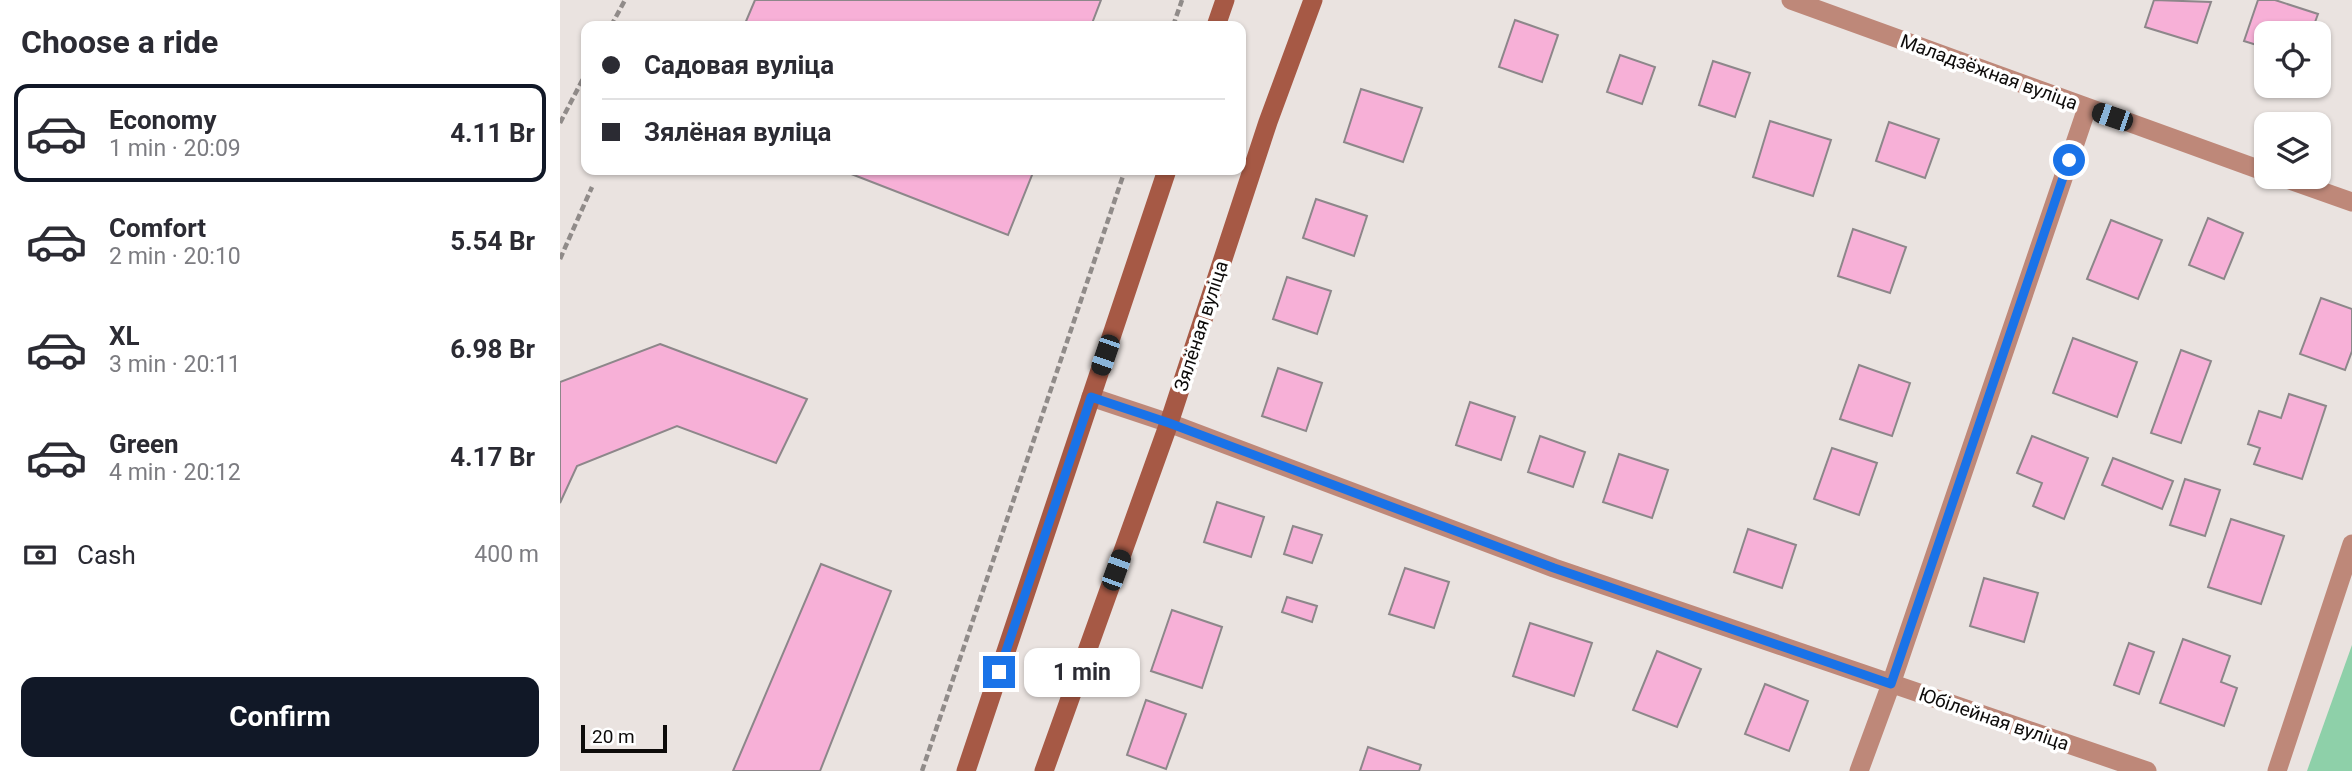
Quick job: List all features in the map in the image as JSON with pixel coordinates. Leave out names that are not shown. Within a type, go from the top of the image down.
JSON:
[{"type":"main road","points":[[1218,21],[1225,0]]},
{"type":"main road","name":"Зялёная вуліца","points":[[1044,771],[1169,423],[1268,122],[1313,0]]},
{"type":"main road","points":[[966,771],[1165,175]]},
{"type":"street","name":"Маладзёжная вуліца","points":[[1791,0],[2254,168]]},
{"type":"street","points":[[1859,771],[2087,108]]},
{"type":"street","points":[[2315,189],[2352,202]]},
{"type":"street","name":"Юбілейная вуліца","points":[[1091,397],[1169,423],[1554,568],[2147,771]]},
{"type":"street","points":[[2277,771],[2352,544]]},
{"type":"path","points":[[614,21],[625,0]]},
{"type":"path","points":[[1175,21],[1182,0]]},
{"type":"path","points":[[560,123],[581,83]]},
{"type":"path","points":[[922,771],[1123,175]]},
{"type":"path","points":[[560,259],[592,187]]},
{"type":"green space","points":[[2352,645],[2352,771],[2307,771]]},
{"type":"building","points":[[755,0],[1101,0],[1093,21],[746,21]]},
{"type":"building","points":[[2154,0],[2211,2],[2197,43],[2145,27]]},
{"type":"building","points":[[2258,0],[2275,0],[2318,14],[2315,21],[2254,21],[2254,44],[2244,41]]},
{"type":"building","points":[[1515,20],[1558,35],[1542,82],[1499,67]]},
{"type":"building","points":[[1620,55],[1655,67],[1642,104],[1607,92]]},
{"type":"building","points":[[1713,61],[1750,73],[1735,117],[1699,105]]},
{"type":"building","points":[[1361,89],[1422,108],[1403,162],[1344,142]]},
{"type":"building","points":[[1770,121],[1831,140],[1813,196],[1753,177]]},
{"type":"building","points":[[1889,122],[1939,139],[1925,178],[1876,161]]},
{"type":"building","points":[[854,175],[1032,175],[1008,235]]},
{"type":"building","points":[[1316,199],[1367,216],[1354,256],[1303,238]]},
{"type":"building","points":[[2208,218],[2243,233],[2224,279],[2189,265]]},
{"type":"building","points":[[2111,220],[2162,240],[2138,299],[2087,279]]},
{"type":"building","points":[[1853,229],[1906,247],[1890,293],[1838,276]]},
{"type":"building","points":[[1287,277],[1331,291],[1317,334],[1273,319]]},
{"type":"building","points":[[2321,298],[2352,309],[2352,351],[2345,370],[2300,354]]},
{"type":"building","points":[[2073,338],[2137,362],[2117,417],[2053,393]]},
{"type":"building","points":[[660,344],[807,399],[776,463],[677,426],[577,466],[560,503],[560,382]]},
{"type":"building","points":[[2181,350],[2211,361],[2181,443],[2151,433]]},
{"type":"building","points":[[1859,365],[1910,383],[1892,436],[1840,419]]},
{"type":"building","points":[[1278,368],[1322,383],[1306,431],[1262,416]]},
{"type":"building","points":[[2289,394],[2326,406],[2302,479],[2254,464],[2260,448],[2248,444],[2259,411],[2281,418]]},
{"type":"building","points":[[1470,402],[1515,417],[1501,460],[1456,445]]},
{"type":"building","points":[[1540,436],[1585,452],[1573,487],[1528,472]]},
{"type":"building","points":[[2032,436],[2088,458],[2064,519],[2033,506],[2042,483],[2017,473]]},
{"type":"building","points":[[1832,448],[1877,463],[1859,515],[1814,499]]},
{"type":"building","points":[[1619,454],[1668,470],[1652,518],[1603,502]]},
{"type":"building","points":[[2113,458],[2173,481],[2162,509],[2102,485]]},
{"type":"building","points":[[2185,479],[2220,490],[2205,536],[2170,525]]},
{"type":"building","points":[[1217,502],[1264,517],[1251,557],[1204,542]]},
{"type":"building","points":[[2231,519],[2284,536],[2261,604],[2208,587]]},
{"type":"building","points":[[1293,526],[1322,535],[1312,563],[1284,554]]},
{"type":"building","points":[[1748,529],[1796,545],[1782,588],[1734,572]]},
{"type":"building","points":[[821,564],[891,591],[820,771],[733,771]]},
{"type":"building","points":[[1405,568],[1449,582],[1434,628],[1389,614]]},
{"type":"building","points":[[1984,578],[2038,593],[2024,642],[1970,626]]},
{"type":"building","points":[[1287,597],[1317,606],[1312,622],[1282,612]]},
{"type":"building","points":[[1172,610],[1222,627],[1202,688],[1151,671]]},
{"type":"building","points":[[1530,623],[1592,643],[1574,696],[1513,676]]},
{"type":"building","points":[[2183,639],[2230,656],[2221,682],[2237,688],[2224,726],[2160,703]]},
{"type":"building","points":[[2129,643],[2154,652],[2139,694],[2114,685]]},
{"type":"building","points":[[1657,651],[1701,669],[1677,727],[1633,710]]},
{"type":"building","points":[[1765,684],[1808,701],[1789,751],[1745,734]]},
{"type":"building","points":[[1146,700],[1186,714],[1166,769],[1127,755]]},
{"type":"building","points":[[1368,747],[1421,765],[1419,771],[1360,771]]},
{"type":"route","points":[[999,672],[1091,397],[1169,423],[1554,568],[1891,684],[2069,160]]}]
